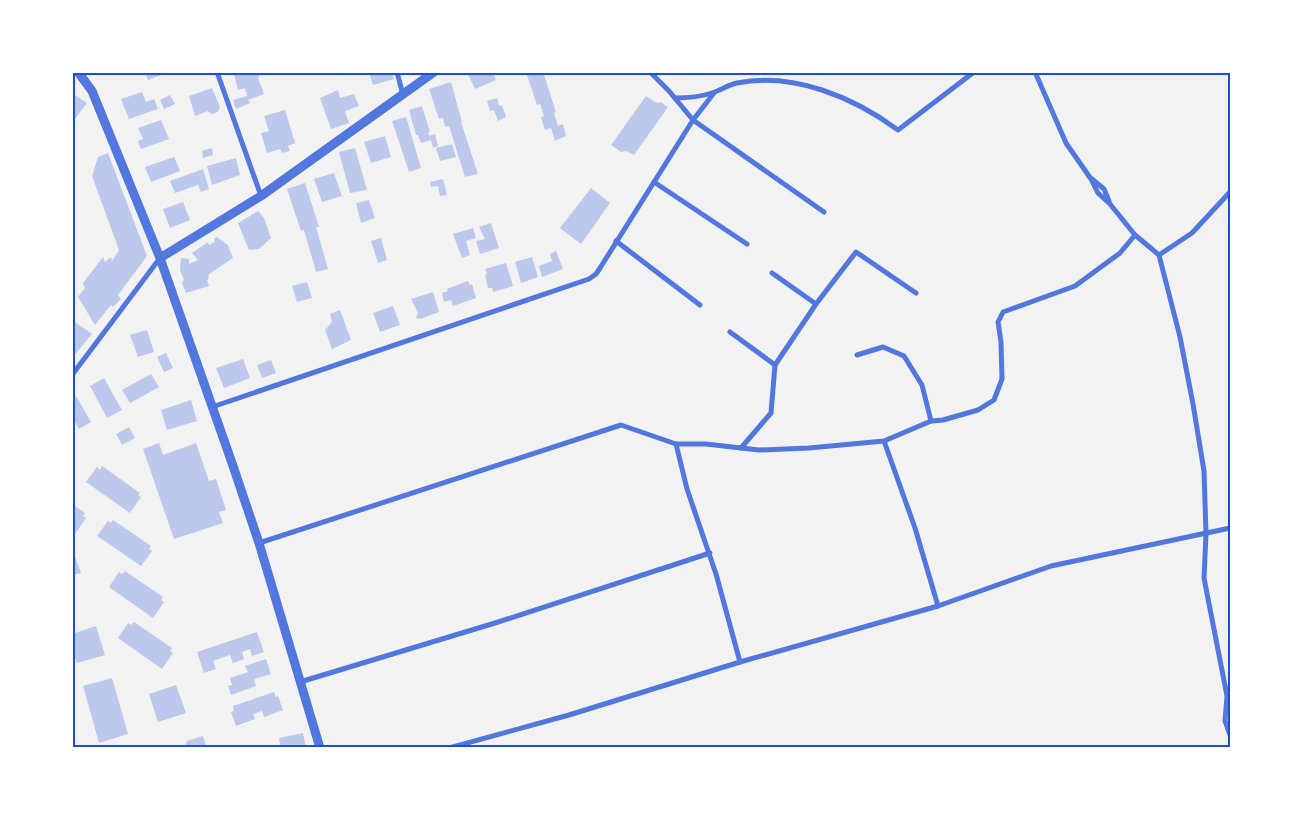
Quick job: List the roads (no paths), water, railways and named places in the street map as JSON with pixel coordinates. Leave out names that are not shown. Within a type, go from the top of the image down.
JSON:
[{"type":"street","points":[[217,72],[261,196]]},
{"type":"street","points":[[397,72],[403,94]]},
{"type":"street","points":[[72,376],[160,258],[261,196],[434,72]]},
{"type":"street","points":[[650,72],[693,120],[824,212]]},
{"type":"street","points":[[675,98],[696,98],[736,84],[768,80],[787,82],[821,90],[848,100],[898,130],[974,72]]},
{"type":"street","points":[[1035,72],[1066,143],[1092,179],[1098,194],[1110,204],[1135,235],[1159,255],[1180,337],[1204,471],[1206,534],[1204,578],[1230,705]]},
{"type":"street","points":[[78,73],[87,82],[92,91],[160,258],[259,543],[320,748]]},
{"type":"street","points":[[212,407],[589,279],[596,274],[693,120],[714,93]]},
{"type":"street","points":[[654,182],[747,244]]},
{"type":"street","points":[[1159,255],[1192,233],[1230,192]]},
{"type":"street","points":[[259,543],[621,425],[676,444],[706,444],[760,450],[884,441],[931,421],[943,420],[978,410],[994,400],[1002,379],[1001,342],[998,322],[1003,312],[1075,286],[1120,253],[1135,235]]},
{"type":"street","points":[[616,241],[700,305]]},
{"type":"street","points":[[741,448],[771,413],[775,365],[816,304],[856,252],[916,293]]},
{"type":"street","points":[[772,273],[816,304]]},
{"type":"street","points":[[730,332],[775,365]]},
{"type":"street","points":[[856,355],[883,346],[904,356],[922,385],[931,421]]},
{"type":"street","points":[[884,441],[915,528],[938,606]]},
{"type":"street","points":[[676,444],[688,489],[710,553],[740,662]]},
{"type":"street","points":[[449,748],[471,745],[740,662],[938,606],[1050,566],[1230,528]]},
{"type":"street","points":[[300,682],[495,623],[710,553]]},
{"type":"street","points":[[1227,696],[1225,720],[1230,735]]}]
